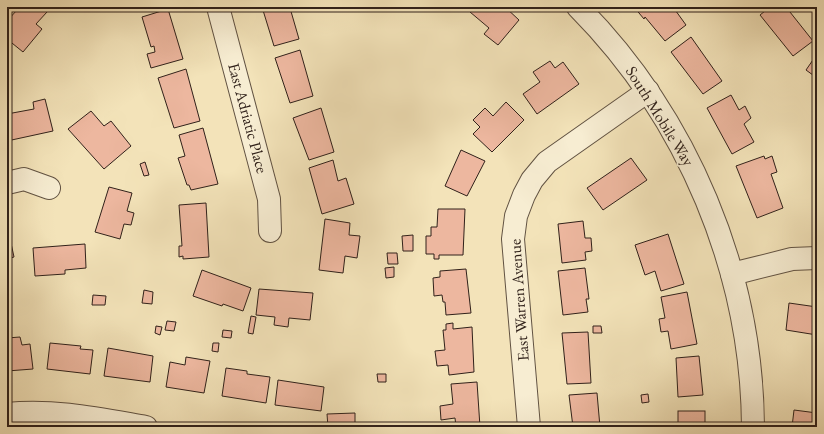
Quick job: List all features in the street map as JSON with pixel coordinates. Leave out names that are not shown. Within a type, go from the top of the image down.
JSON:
[{"type":"street","name":"East Adriatic Place","points":[[218,7],[269,199],[270,231]]},
{"type":"street","name":"South Mobile Way","points":[[578,7],[614,46],[648,91],[681,144],[708,200],[732,274],[745,335],[750,371],[753,427]]},
{"type":"street","name":"East Warren Avenue","points":[[529,427],[513,239],[516,216],[524,195],[532,180],[547,162],[648,91]]},
{"type":"street","points":[[7,183],[24,179],[49,188]]},
{"type":"street","points":[[732,274],[792,259],[817,258]]},
{"type":"street","points":[[7,414],[50,412],[90,417],[146,427]]},
{"type":"building","points":[[17,7],[41,7],[47,12],[36,24],[42,29],[23,52],[7,39],[7,21],[17,10]]},
{"type":"building","points":[[262,7],[290,8],[299,39],[274,46]]},
{"type":"building","points":[[474,7],[505,7],[519,20],[498,45],[484,34],[489,28],[470,12]]},
{"type":"building","points":[[634,7],[673,7],[686,25],[665,41],[645,17],[644,19]]},
{"type":"building","points":[[770,7],[786,7],[813,41],[793,56],[760,15]]},
{"type":"building","points":[[168,9],[183,59],[151,68],[147,54],[155,52],[154,46],[151,47],[142,17]]},
{"type":"building","points":[[691,37],[722,81],[703,94],[671,52]]},
{"type":"building","points":[[300,50],[313,96],[290,103],[275,58]]},
{"type":"building","points":[[817,54],[817,78],[806,70]]},
{"type":"building","points":[[550,61],[555,68],[563,62],[579,84],[537,114],[523,94],[540,82],[533,72]]},
{"type":"building","points":[[186,69],[200,121],[174,128],[158,78]]},
{"type":"building","points":[[731,95],[739,110],[745,106],[751,118],[744,124],[754,142],[732,154],[707,108]]},
{"type":"building","points":[[45,99],[53,131],[7,141],[7,114],[34,109],[33,102]]},
{"type":"building","points":[[506,102],[524,120],[492,152],[473,134],[480,127],[473,120],[485,108],[493,116]]},
{"type":"building","points":[[321,108],[334,152],[309,160],[293,118]]},
{"type":"building","points":[[91,111],[104,126],[111,121],[131,146],[104,169],[68,129]]},
{"type":"building","points":[[203,128],[218,184],[191,190],[189,185],[187,185],[178,158],[185,156],[179,135]]},
{"type":"building","points":[[461,150],[485,161],[467,196],[445,186]]},
{"type":"building","points":[[764,156],[765,159],[772,156],[777,172],[771,174],[783,208],[757,218],[736,166]]},
{"type":"building","points":[[631,158],[647,180],[603,210],[587,188]]},
{"type":"building","points":[[333,160],[338,181],[346,178],[354,204],[322,214],[309,168]]},
{"type":"building","points":[[145,162],[149,175],[144,176],[140,164]]},
{"type":"building","points":[[109,187],[132,193],[127,211],[134,213],[131,225],[124,224],[120,239],[95,232]]},
{"type":"building","points":[[206,203],[209,257],[183,259],[183,256],[179,257],[179,246],[182,246],[179,205]]},
{"type":"building","points":[[438,209],[465,209],[463,255],[439,255],[439,259],[434,259],[434,254],[426,254],[426,236],[431,236],[431,227],[437,227]]},
{"type":"building","points":[[325,219],[350,223],[349,235],[360,236],[357,258],[345,256],[343,273],[319,270]]},
{"type":"building","points":[[583,221],[585,238],[591,238],[592,251],[585,252],[586,260],[562,263],[558,224]]},
{"type":"building","points":[[7,234],[9,234],[14,257],[7,259]]},
{"type":"building","points":[[668,234],[684,284],[661,291],[655,271],[645,275],[635,245]]},
{"type":"building","points":[[413,235],[413,251],[403,251],[402,236]]},
{"type":"building","points":[[85,244],[86,268],[65,270],[65,274],[35,276],[33,248]]},
{"type":"building","points":[[387,253],[397,253],[398,264],[388,264]]},
{"type":"building","points":[[394,267],[394,277],[386,278],[385,268]]},
{"type":"building","points":[[585,268],[589,299],[586,299],[588,312],[563,315],[558,271]]},
{"type":"building","points":[[466,269],[471,313],[446,315],[445,302],[443,302],[442,295],[434,296],[433,278],[440,277],[440,271]]},
{"type":"building","points":[[202,270],[251,288],[243,311],[223,304],[222,306],[193,296]]},
{"type":"building","points":[[259,289],[313,293],[310,320],[289,318],[288,327],[274,325],[275,317],[256,315]]},
{"type":"building","points":[[144,290],[153,292],[152,304],[142,303]]},
{"type":"building","points":[[687,292],[697,344],[671,349],[668,331],[661,332],[659,319],[665,318],[661,297]]},
{"type":"building","points":[[93,295],[106,296],[105,305],[92,305]]},
{"type":"building","points":[[789,303],[817,307],[817,335],[786,330]]},
{"type":"building","points":[[251,316],[256,317],[253,334],[248,333]]},
{"type":"building","points":[[167,321],[176,322],[174,331],[165,330]]},
{"type":"building","points":[[453,323],[453,329],[472,327],[474,372],[449,375],[448,365],[437,366],[435,351],[445,350],[443,330],[446,330],[446,324]]},
{"type":"building","points":[[156,326],[162,327],[160,335],[155,333]]},
{"type":"building","points":[[593,326],[601,326],[602,333],[593,333]]},
{"type":"building","points":[[223,330],[232,331],[231,338],[222,337]]},
{"type":"building","points":[[588,332],[591,383],[567,384],[562,333]]},
{"type":"building","points":[[20,337],[22,345],[30,344],[33,369],[7,371],[7,338]]},
{"type":"building","points":[[50,343],[81,346],[80,349],[93,350],[90,374],[47,369]]},
{"type":"building","points":[[213,343],[219,343],[218,352],[212,351]]},
{"type":"building","points":[[108,348],[153,356],[150,382],[104,376]]},
{"type":"building","points":[[699,356],[703,395],[678,397],[676,358]]},
{"type":"building","points":[[186,357],[210,361],[204,393],[166,387],[170,362],[185,365]]},
{"type":"building","points":[[226,368],[247,371],[247,374],[270,377],[266,403],[222,396]]},
{"type":"building","points":[[377,374],[386,374],[386,382],[378,382]]},
{"type":"building","points":[[278,380],[324,387],[321,411],[275,405]]},
{"type":"building","points":[[477,382],[480,427],[456,427],[455,418],[441,420],[440,406],[453,404],[451,384]]},
{"type":"building","points":[[597,393],[600,427],[573,427],[569,395]]},
{"type":"building","points":[[648,394],[649,402],[642,403],[641,395]]},
{"type":"building","points":[[794,410],[817,413],[817,427],[792,427]]},
{"type":"building","points":[[678,411],[705,411],[705,427],[678,427]]},
{"type":"building","points":[[355,413],[355,427],[328,427],[327,414]]}]
